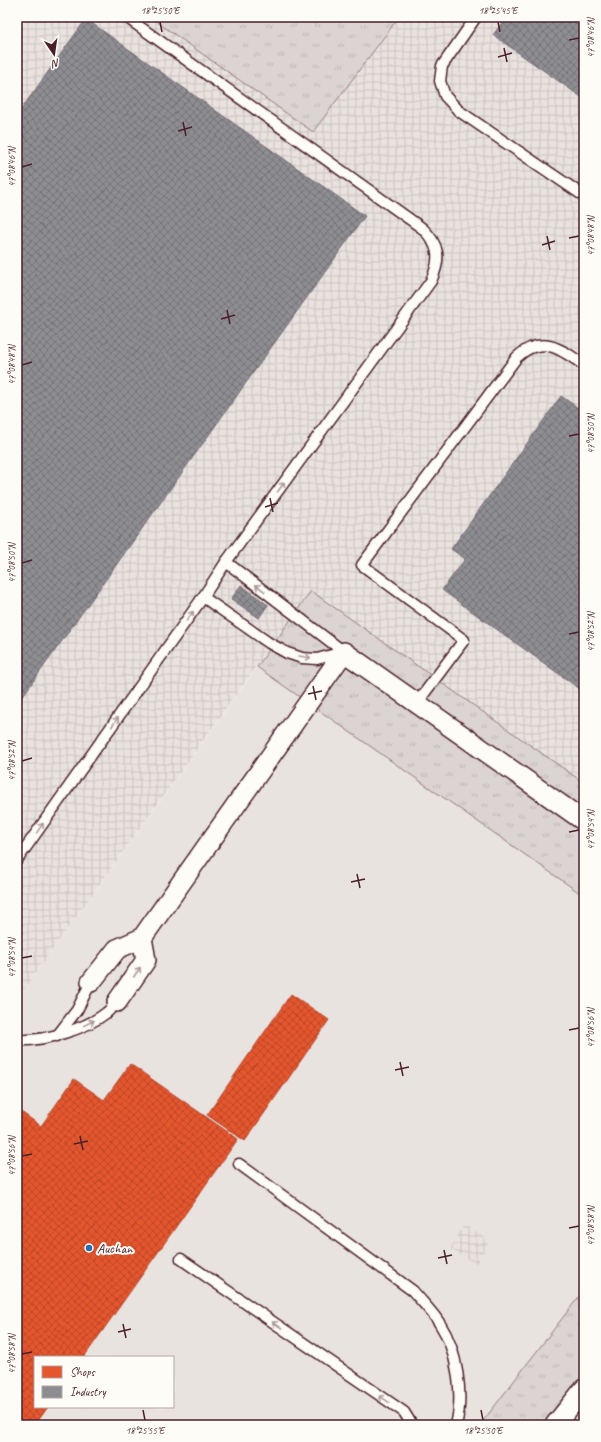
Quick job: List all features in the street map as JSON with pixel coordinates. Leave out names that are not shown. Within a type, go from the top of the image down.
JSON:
[{"type":"street","points":[[91,982],[117,949],[142,938],[344,652],[584,821]]},
{"type":"street","points":[[117,1002],[146,960],[142,938]]},
{"type":"street","points":[[555,1425],[581,1400]]},
{"type":"lane","points":[[17,860],[203,597],[226,562],[431,281],[436,269],[438,257],[436,246],[429,234],[422,228],[126,17]]},
{"type":"lane","points":[[476,17],[442,66],[440,81],[444,96],[459,111],[584,196]]},
{"type":"lane","points":[[417,703],[464,640],[362,565],[523,351],[531,347],[542,345],[551,346],[561,350],[584,365]]},
{"type":"lane","points":[[226,562],[344,652]]},
{"type":"lane","points":[[203,597],[269,643],[287,653],[302,658],[317,659],[344,652]]},
{"type":"lane","points":[[57,1036],[77,1010],[91,982]]},
{"type":"lane","points":[[17,1040],[57,1036],[89,1023],[105,1014],[117,1002]]},
{"type":"lane","points":[[239,1164],[413,1291],[430,1310],[441,1325],[451,1346],[456,1364],[460,1394],[456,1425]]},
{"type":"lane","points":[[181,1259],[404,1412],[412,1425]]},
{"type":"shaded area","points":[[17,17],[150,17],[313,132],[399,17],[584,17],[584,783],[311,591],[17,999]]},
{"type":"shaded area","points":[[257,667],[584,896],[584,1290],[480,1425],[17,1425],[17,999]]},
{"type":"shaded area","points":[[464,1225],[490,1241],[476,1264],[450,1249]]},
{"type":"green space","points":[[150,17],[399,17],[313,132]]},
{"type":"green space","points":[[311,591],[584,783],[584,896],[257,667]]},
{"type":"green space","points":[[584,1290],[584,1425],[480,1425]]},
{"type":"building: Shops","points":[[291,994],[329,1020],[245,1141],[207,1115]]},
{"type":"building: Shops","name":"Auchan","points":[[130,1064],[238,1139],[85,1356],[34,1356],[34,1408],[47,1408],[35,1425],[17,1425],[17,1109],[41,1126],[74,1079],[104,1100]]},
{"type":"building: Industry","points":[[506,17],[584,17],[584,99],[493,35]]},
{"type":"building: Industry","points":[[86,19],[365,216],[17,704],[17,115]]},
{"type":"building: Industry","points":[[561,396],[584,412],[584,692],[442,590],[465,559],[451,549]]},
{"type":"building: Industry","points":[[241,585],[268,605],[259,618],[231,599]]},
{"type":"place","name":"Auchan","points":[[89,1248]]}]
